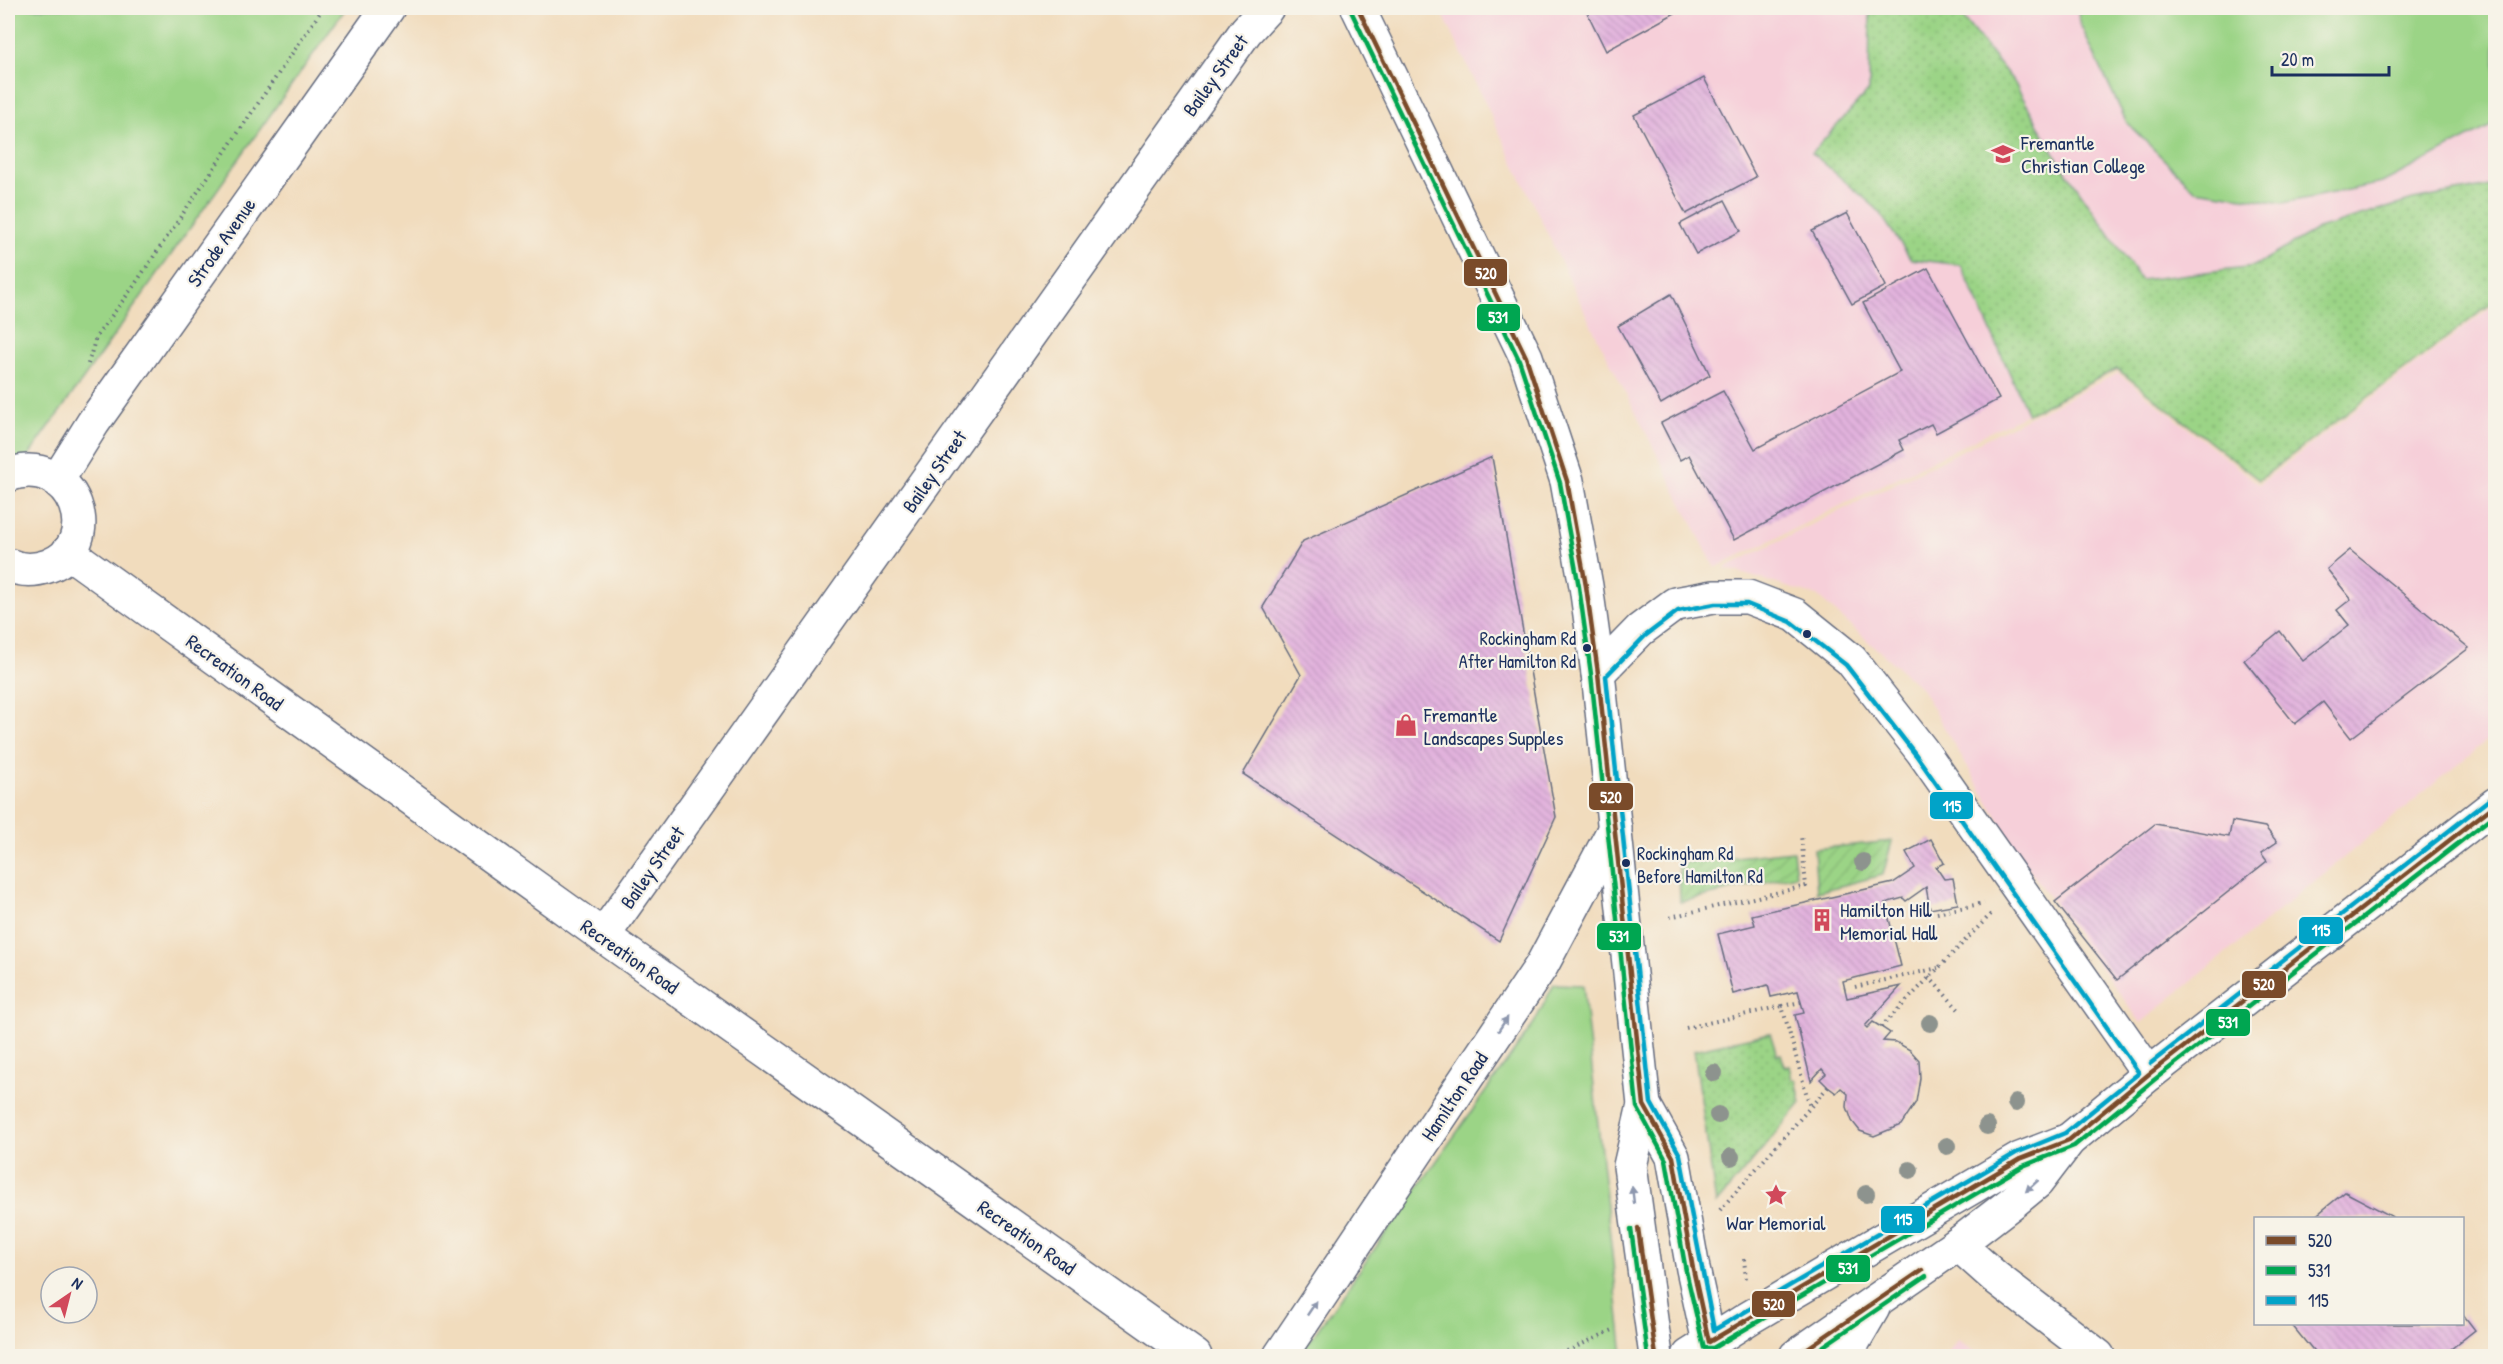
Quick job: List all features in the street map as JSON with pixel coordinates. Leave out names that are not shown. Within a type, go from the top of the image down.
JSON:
[{"type":"street","name":"Strode Avenue","points":[[58,479],[93,423],[388,8]]},
{"type":"street","name":"Bailey Street","points":[[603,936],[1232,51],[1267,8]]},
{"type":"street","points":[[1358,8],[1526,357],[1567,481],[1586,586],[1598,673],[1644,1105],[1630,1166],[1656,1356]]},
{"type":"street","points":[[8,475],[32,470],[58,479],[69,491],[77,506],[79,521],[76,538],[68,552],[54,564],[36,570],[18,569],[8,565]]},
{"type":"street","name":"Recreation Road","points":[[68,552],[603,936],[1195,1356]]},
{"type":"street","points":[[1598,673],[1640,630],[1675,604],[1714,597],[1748,597],[1795,615],[1851,660],[1922,751],[2149,1074]]},
{"type":"street","points":[[1796,1356],[1958,1244],[2037,1182],[2069,1140],[2149,1074],[2496,804]]},
{"type":"street","name":"Hamilton Road","points":[[1280,1356],[1542,965],[1615,828]]},
{"type":"street","points":[[1644,1105],[1673,1157],[1693,1269],[1703,1352],[2019,1159],[2069,1140]]},
{"type":"street","points":[[1958,1244],[1995,1277],[2098,1356]]},
{"type":"street","points":[[1845,1356],[1877,1301]]},
{"type":"path","points":[[87,369],[96,337],[133,287],[323,8]]},
{"type":"path","points":[[1670,917],[1806,886],[1801,835]]},
{"type":"path","points":[[1937,913],[1987,903]]},
{"type":"path","points":[[1881,1027],[1999,905]]},
{"type":"path","points":[[1855,987],[1938,968]]},
{"type":"path","points":[[1929,978],[1960,1011]]},
{"type":"path","points":[[1686,1028],[1801,1002]]},
{"type":"path","points":[[1782,1006],[1810,1107]]},
{"type":"path","points":[[1717,1213],[1827,1087]]},
{"type":"path","points":[[1556,1356],[1599,1335]]},
{"type":"shaded area","name":"Fremantle Christian College","points":[[1440,8],[2495,8],[2495,301],[2259,480],[2117,369],[1715,568],[1592,327]]},
{"type":"shaded area","points":[[2495,304],[2495,734],[2141,1023],[2024,862],[1920,687],[1817,596],[1724,568],[2118,373],[2259,484]]},
{"type":"shaded area","points":[[1958,1340],[1982,1356],[1946,1356]]},
{"type":"green space","points":[[8,8],[346,8],[10,482],[8,480]]},
{"type":"green space","points":[[1870,8],[1955,8],[2014,82],[2057,158],[2141,280],[2254,266],[2318,229],[2413,200],[2495,185],[2495,301],[2259,480],[2117,369],[2028,414],[1961,265],[1911,259],[1877,209],[1812,153],[1869,90]]},
{"type":"green space","points":[[2079,8],[2495,8],[2495,118],[2489,127],[2382,183],[2283,203],[2195,190],[2127,123],[2079,22]]},
{"type":"green space","points":[[1892,841],[1883,875],[1817,892],[1814,849]]},
{"type":"green space","points":[[1793,851],[1796,875],[1680,902],[1679,863]]},
{"type":"green space","points":[[1554,984],[1583,985],[1623,1356],[1299,1356],[1534,1023]]},
{"type":"green space","points":[[1770,1033],[1777,1055],[1781,1054],[1785,1067],[1789,1066],[1792,1080],[1796,1079],[1801,1103],[1716,1204],[1694,1050]]},
{"type":"building","points":[[1585,8],[1684,8],[1606,51]]},
{"type":"building","points":[[1704,78],[1756,177],[1686,214],[1634,115]]},
{"type":"building","points":[[1725,200],[1741,231],[1696,254],[1680,224]]},
{"type":"building","points":[[1847,213],[1886,286],[1852,304],[1812,231]]},
{"type":"building","points":[[1928,268],[1999,399],[1936,433],[1931,424],[1899,440],[1904,450],[1734,540],[1689,455],[1680,460],[1661,423],[1723,391],[1755,449],[1900,372],[1863,303]]},
{"type":"building","points":[[1671,294],[1710,375],[1661,404],[1618,326]]},
{"type":"building","name":"Fremantle Landscapes Supples","points":[[1492,457],[1556,817],[1499,941],[1243,774],[1301,675],[1263,607],[1303,541]]},
{"type":"building","points":[[2350,550],[2469,648],[2351,738],[2323,702],[2295,724],[2244,660],[2280,631],[2303,661],[2349,625],[2337,610],[2351,599],[2327,569]]},
{"type":"building","points":[[2232,821],[2265,827],[2277,842],[2261,853],[2267,861],[2117,980],[2055,902],[2155,824],[2229,837]]},
{"type":"building","points":[[1931,839],[1944,863],[1936,867],[1944,879],[1953,878],[1958,904],[1930,909],[1926,887],[1906,901],[1903,898],[1885,903],[1901,966],[1843,981],[1847,998],[1901,986],[1865,1026],[1867,1028],[1873,1022],[1881,1027],[1890,1033],[1883,1041],[1896,1042],[1910,1050],[1919,1060],[1920,1078],[1916,1102],[1901,1125],[1874,1136],[1860,1131],[1852,1121],[1847,1107],[1848,1094],[1841,1088],[1836,1093],[1828,1087],[1820,1079],[1826,1074],[1822,1069],[1811,1081],[1795,1015],[1804,1013],[1798,991],[1771,997],[1768,985],[1733,994],[1718,934],[1755,925],[1752,915],[1893,883],[1915,868],[1906,852]]},
{"type":"building","points":[[2345,1192],[2392,1217],[2314,1217]]},
{"type":"building","points":[[2464,1316],[2475,1330],[2442,1356],[2317,1356],[2292,1325],[2464,1325]]},
{"type":"transit line","name":"520","points":[[1358,8],[1526,357],[1567,481],[1586,586],[1598,673],[1644,1105],[1673,1157],[1709,1342],[2020,1159],[2069,1140],[2149,1074],[2496,804]]},
{"type":"transit line","name":"531","points":[[1351,11],[1519,360],[1560,483],[1579,587],[1591,674],[1637,1107],[1666,1160],[1686,1271],[1704,1348],[1713,1348],[2023,1166],[2074,1146],[2154,1080],[2496,814]]},
{"type":"transit line","name":"115","points":[[1715,604],[1747,604],[1791,622],[1846,665],[1916,755],[2139,1073],[2065,1133],[2016,1153],[1714,1330],[1680,1155],[1651,1103],[1606,676],[1645,636],[1678,611],[1715,604]]},
{"type":"transit line","name":"115","points":[[2151,1063],[2491,798]]},
{"type":"transit line","name":"520","points":[[1638,1228],[1656,1356]]},
{"type":"transit line","name":"531","points":[[1631,1229],[1648,1356]]},
{"type":"transit line","name":"520","points":[[1796,1356],[1922,1270]]},
{"type":"transit line","name":"531","points":[[1809,1356],[1926,1276]]},
{"type":"place","name":"Fremantle Christian College","points":[[2003,154]]},
{"type":"place","name":"Rockingham Rd After Hamilton Rd","points":[[1587,648]]},
{"type":"place","name":"Fremantle Landscapes Supples","points":[[1406,725]]},
{"type":"place","name":"Rockingham Rd Before Hamilton Rd","points":[[1626,863]]},
{"type":"place","name":"Hamilton Hill Memorial Hall","points":[[1822,920]]},
{"type":"place","name":"War Memorial","points":[[1776,1195]]}]
